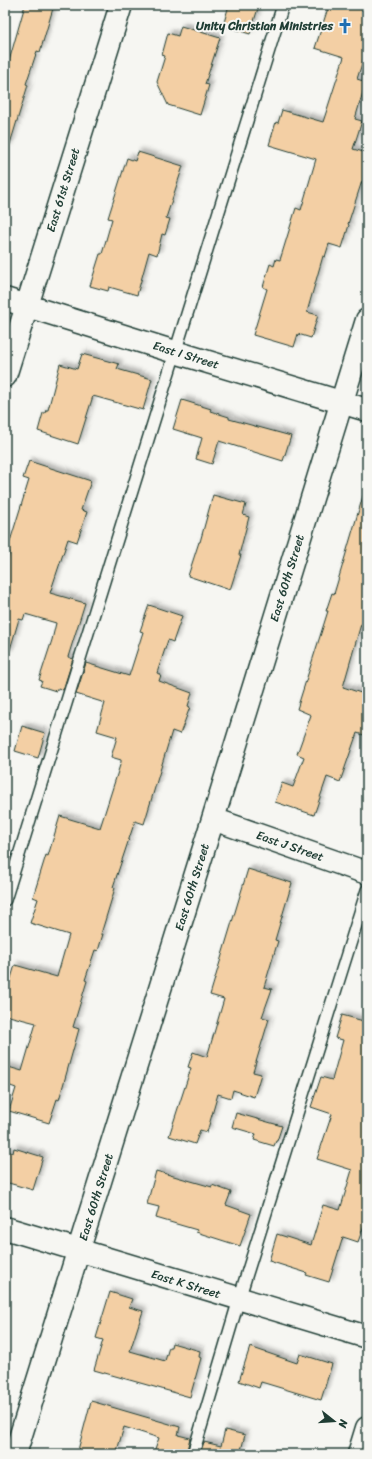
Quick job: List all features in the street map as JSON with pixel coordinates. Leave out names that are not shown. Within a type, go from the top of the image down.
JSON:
[{"type":"street","name":"East 61st Street","points":[[5,376],[120,5]]},
{"type":"street","name":"East I Street","points":[[5,299],[367,410]]},
{"type":"street","name":"East 60th Street","points":[[15,1454],[214,819],[367,320]]},
{"type":"street","name":"East J Street","points":[[214,819],[367,873]]},
{"type":"street","name":"East K Street","points":[[5,1228],[79,1252],[367,1337]]},
{"type":"street","points":[[359,1454],[367,1428]]},
{"type":"lane","points":[[5,900],[283,5]]},
{"type":"lane","points":[[193,1454],[239,1299],[367,890]]},
{"type":"building","points":[[25,5],[54,5],[40,52],[37,51],[26,84],[28,85],[9,147],[5,146],[5,75]]},
{"type":"building","points":[[229,5],[259,5],[250,34],[223,26]]},
{"type":"building","points":[[329,5],[367,5],[367,48],[357,79],[366,82],[355,119],[362,121],[353,149],[367,153],[367,173],[364,182],[362,181],[342,248],[329,244],[325,257],[323,256],[307,312],[318,315],[311,338],[298,334],[294,347],[253,335],[267,289],[263,287],[270,264],[274,266],[276,259],[280,260],[296,208],[301,210],[316,159],[269,145],[276,122],[278,123],[282,110],[323,122],[344,57],[315,48]]},
{"type":"building","points":[[181,26],[220,38],[205,84],[209,85],[200,115],[168,105],[157,82],[165,56],[162,55],[168,33],[178,36]]},
{"type":"building","points":[[138,152],[183,166],[166,218],[170,219],[165,235],[162,234],[157,255],[149,252],[137,295],[109,287],[108,291],[90,286],[100,254],[102,254],[112,219],[108,218],[127,158],[135,161]]},
{"type":"building","points":[[82,354],[119,364],[117,369],[152,379],[143,410],[93,396],[78,444],[38,431],[43,413],[48,410],[60,364],[77,369]]},
{"type":"building","points":[[182,400],[211,409],[210,411],[229,417],[229,419],[291,436],[283,461],[219,441],[212,464],[196,459],[202,438],[173,429]]},
{"type":"building","points":[[29,461],[91,481],[81,510],[87,512],[77,542],[68,539],[50,593],[85,603],[68,657],[73,659],[63,690],[58,688],[56,691],[40,686],[42,681],[39,680],[56,623],[25,614],[23,620],[19,619],[9,653],[5,652],[5,566],[10,552],[7,551],[29,480],[23,478]]},
{"type":"building","points":[[213,495],[246,504],[243,515],[249,517],[239,555],[241,555],[230,590],[188,576],[200,542]]},
{"type":"building","points":[[363,496],[367,496],[367,623],[363,622],[361,624],[343,687],[367,695],[367,736],[357,733],[340,782],[327,777],[314,815],[275,802],[282,783],[293,787],[304,757],[297,754],[311,715],[297,709],[328,611],[326,611],[332,593],[334,594]]},
{"type":"building","points":[[149,605],[182,616],[173,642],[168,640],[157,673],[161,675],[159,681],[192,693],[188,706],[190,707],[180,734],[172,731],[144,824],[135,821],[113,887],[115,888],[101,934],[103,934],[98,951],[95,950],[85,980],[87,981],[73,1027],[79,1029],[59,1100],[57,1099],[49,1123],[9,1111],[16,1088],[5,1084],[5,1066],[22,1071],[36,1023],[5,1015],[5,998],[15,965],[57,977],[69,935],[30,923],[38,899],[33,897],[46,855],[48,856],[60,816],[100,828],[121,762],[121,760],[111,757],[117,737],[97,731],[105,703],[76,694],[86,663],[129,676],[143,632],[140,631]]},
{"type":"building","points":[[22,726],[45,733],[38,758],[15,751]]},
{"type":"building","points":[[248,869],[292,883],[275,940],[278,941],[264,987],[272,989],[262,1017],[269,1019],[253,1072],[261,1074],[254,1097],[233,1090],[231,1098],[218,1094],[207,1132],[200,1130],[195,1144],[169,1136],[191,1068],[188,1067],[193,1052],[207,1057],[224,999],[210,995]]},
{"type":"building","points":[[342,1015],[367,1022],[367,1226],[364,1225],[358,1242],[343,1237],[329,1282],[306,1275],[307,1273],[269,1261],[277,1234],[311,1245],[323,1205],[340,1210],[352,1170],[317,1159],[332,1114],[311,1107],[321,1077],[332,1080],[343,1040],[335,1038]]},
{"type":"building","points":[[236,1113],[282,1126],[274,1146],[254,1140],[256,1134],[232,1127]]},
{"type":"building","points":[[14,1148],[43,1157],[33,1190],[5,1182],[5,1150],[13,1153]]},
{"type":"building","points":[[156,1171],[212,1187],[212,1185],[231,1192],[226,1205],[251,1214],[240,1246],[196,1232],[197,1230],[156,1218],[159,1207],[147,1204]]},
{"type":"building","points":[[110,1292],[132,1299],[129,1307],[143,1311],[130,1351],[165,1361],[169,1347],[171,1347],[172,1343],[200,1351],[199,1357],[201,1358],[190,1397],[94,1370],[103,1340],[96,1338]]},
{"type":"building","points":[[250,1347],[297,1363],[300,1354],[332,1364],[321,1400],[261,1382],[259,1388],[239,1381]]},
{"type":"building","points":[[91,1401],[180,1427],[178,1435],[190,1438],[186,1454],[153,1454],[159,1438],[124,1427],[116,1454],[77,1454]]},
{"type":"building","points":[[225,1430],[245,1435],[240,1454],[200,1454],[204,1442],[221,1446]]},
{"type":"place","name":"Unity Christian Ministries","points":[[345,26]]}]
